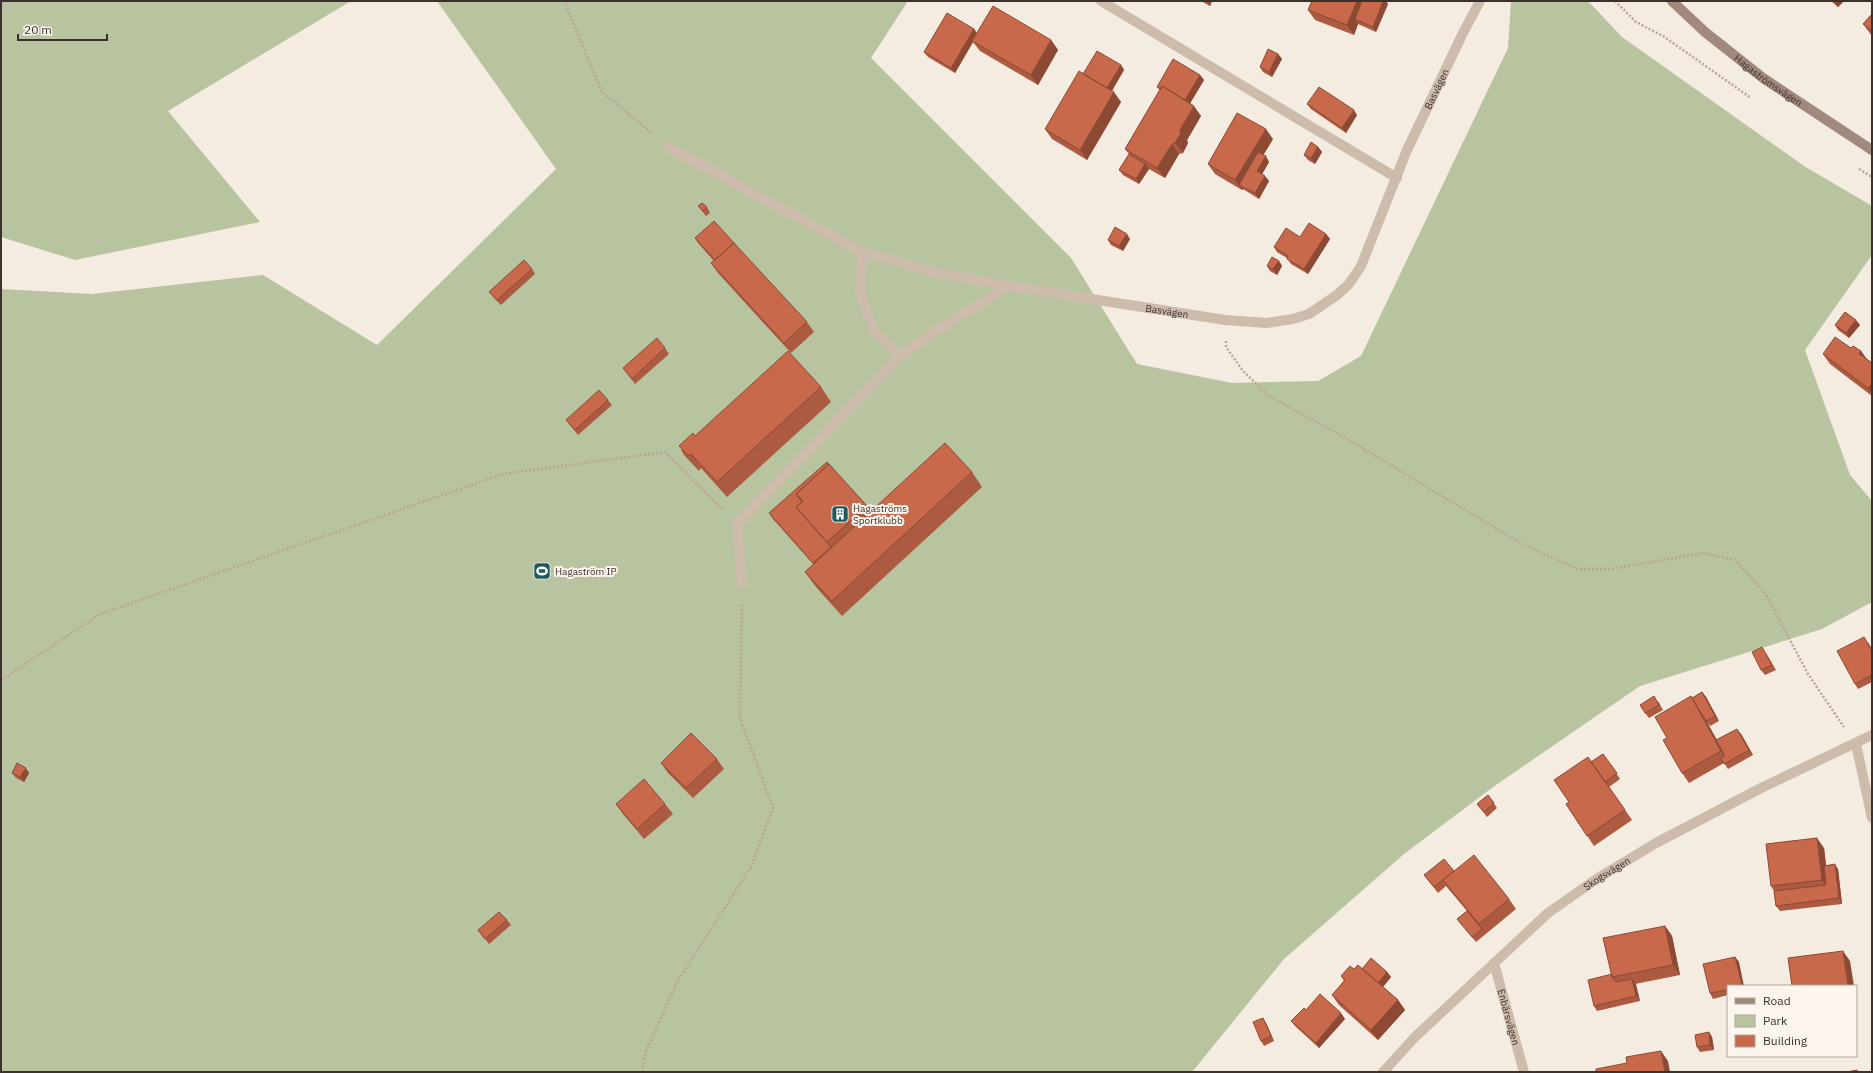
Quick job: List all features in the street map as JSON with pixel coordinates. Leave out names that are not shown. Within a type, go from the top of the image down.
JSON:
[{"type":"street","points":[[1101,1],[1397,178]]},
{"type":"street","name":"Basvägen","points":[[668,147],[862,252],[938,273],[1009,286],[1225,320],[1267,323],[1293,319],[1309,314],[1337,295],[1349,284],[1361,266],[1410,143],[1480,1]]},
{"type":"street","name":"Hagaströmsvägen","points":[[1672,1],[1705,32],[1763,78],[1872,150]]},
{"type":"street","points":[[862,252],[860,293],[874,331],[900,356]]},
{"type":"street","points":[[742,583],[738,524],[900,356],[938,329],[1009,286]]},
{"type":"street","name":"Skogsvägen","points":[[1383,1072],[1415,1037],[1548,913],[1598,878],[1656,843],[1761,788],[1856,744],[1872,735]]},
{"type":"street","points":[[1856,744],[1872,818]]},
{"type":"street","name":"Enbärsvägen","points":[[1494,962],[1524,1072]]},
{"type":"path","points":[[564,1],[602,92],[668,147]]},
{"type":"path","points":[[1615,1],[1636,22],[1663,36],[1754,99]]},
{"type":"path","points":[[1852,164],[1872,177]]},
{"type":"path","points":[[1225,320],[1226,347],[1243,371],[1269,396],[1349,440],[1520,543],[1578,569],[1610,569],[1704,554],[1735,560],[1765,593],[1808,674],[1856,744]]},
{"type":"path","points":[[1,680],[100,614],[503,474],[665,452],[738,524]]},
{"type":"path","points":[[642,1072],[646,1051],[677,982],[752,867],[773,808],[740,718],[742,583]]},
{"type":"green space","points":[[1,1],[351,1],[168,111],[260,222],[75,260],[1,237]]},
{"type":"green space","points":[[437,1],[908,1],[871,58],[1071,258],[1137,364],[1232,383],[1318,381],[1361,356],[1508,48],[1511,1],[1588,1],[1622,37],[1804,166],[1872,206],[1872,255],[1805,350],[1850,475],[1872,501],[1872,602],[1822,629],[1640,686],[1493,787],[1404,854],[1284,959],[1192,1072],[1,1072],[1,289],[92,294],[263,275],[377,345],[556,169]]},
{"type":"building","points":[[1312,1],[1357,1],[1347,25],[1308,10]]},
{"type":"building","points":[[1362,1],[1383,1],[1373,27],[1355,19]]},
{"type":"building","points":[[993,6],[1051,40],[1031,75],[972,41]]},
{"type":"building","points":[[947,13],[974,29],[951,68],[924,52]]},
{"type":"building","points":[[1872,14],[1872,31],[1863,24]]},
{"type":"building","points":[[1268,49],[1278,54],[1269,72],[1260,67]]},
{"type":"building","points":[[1097,51],[1121,65],[1107,88],[1083,74]]},
{"type":"building","points":[[1173,59],[1200,75],[1185,100],[1162,86],[1161,89],[1157,87]]},
{"type":"building","points":[[1079,71],[1114,92],[1080,150],[1045,129]]},
{"type":"building","points":[[1162,86],[1194,106],[1180,130],[1181,133],[1175,143],[1172,144],[1157,168],[1125,149]]},
{"type":"building","points":[[1319,87],[1354,110],[1342,128],[1307,104]]},
{"type":"building","points":[[1237,113],[1266,129],[1235,180],[1208,164]]},
{"type":"building","points":[[1311,142],[1318,147],[1311,158],[1304,155]]},
{"type":"building","points":[[1258,152],[1266,156],[1257,171],[1265,176],[1255,193],[1239,185]]},
{"type":"building","points":[[1129,154],[1145,164],[1136,179],[1119,170]]},
{"type":"building","points":[[702,203],[707,207],[703,211],[698,206]]},
{"type":"building","points":[[714,221],[735,244],[734,243],[715,260],[695,238]]},
{"type":"building","points":[[1309,223],[1326,234],[1304,269],[1287,259],[1288,256],[1274,247],[1286,228],[1300,237]]},
{"type":"building","points":[[1115,227],[1127,234],[1119,246],[1108,240]]},
{"type":"building","points":[[734,243],[807,322],[784,343],[711,263]]},
{"type":"building","points":[[1272,257],[1279,261],[1273,269],[1267,266]]},
{"type":"building","points":[[524,260],[532,269],[497,300],[489,292]]},
{"type":"building","points":[[1845,312],[1856,320],[1846,333],[1835,325]]},
{"type":"building","points":[[1835,337],[1851,348],[1853,346],[1861,351],[1859,354],[1872,363],[1872,384],[1868,388],[1823,354]]},
{"type":"building","points":[[657,338],[665,348],[632,379],[623,368]]},
{"type":"building","points":[[788,351],[821,387],[717,482],[691,454],[689,456],[679,446],[693,433],[695,436]]},
{"type":"building","points":[[599,390],[608,400],[575,430],[566,420]]},
{"type":"building","points":[[945,443],[972,472],[832,601],[805,572]]},
{"type":"building","points":[[827,462],[829,464],[796,494],[802,502],[796,507],[831,547],[813,563],[769,513]]},
{"type":"building","name":"Hagaströms Sportklubb","points":[[829,464],[867,506],[827,542],[796,507],[803,501],[796,494]]},
{"type":"building","points":[[1864,637],[1872,651],[1872,675],[1855,684],[1837,651]]},
{"type":"building","points":[[1762,647],[1772,665],[1761,670],[1752,652]]},
{"type":"building","points":[[1702,692],[1715,716],[1706,721],[1692,698]]},
{"type":"building","points":[[1654,696],[1659,705],[1645,713],[1640,705]]},
{"type":"building","points":[[1691,696],[1721,751],[1682,773],[1663,740],[1667,738],[1655,717]]},
{"type":"building","points":[[1737,729],[1749,750],[1724,764],[1721,758],[1725,756],[1716,740]]},
{"type":"building","points":[[691,733],[717,759],[686,788],[661,763]]},
{"type":"building","points":[[1603,754],[1617,773],[1605,782],[1591,762]]},
{"type":"building","points":[[1588,757],[1625,810],[1587,836],[1566,804],[1569,802],[1554,780]]},
{"type":"building","points":[[17,763],[26,768],[20,777],[12,773]]},
{"type":"building","points":[[644,779],[665,804],[637,829],[616,804]]},
{"type":"building","points":[[1488,795],[1494,803],[1484,812],[1477,804]]},
{"type":"building","points":[[1817,838],[1822,880],[1771,886],[1766,844]]},
{"type":"building","points":[[1474,855],[1509,899],[1479,924],[1443,880]]},
{"type":"building","points":[[1444,859],[1454,871],[1434,887],[1424,875]]},
{"type":"building","points":[[1835,864],[1839,898],[1776,906],[1774,891],[1826,885],[1824,866]]},
{"type":"building","points":[[1467,911],[1482,929],[1472,937],[1457,919]]},
{"type":"building","points":[[499,912],[507,920],[485,939],[478,930]]},
{"type":"building","points":[[1665,926],[1673,965],[1612,977],[1603,938]]},
{"type":"building","points":[[1843,951],[1848,985],[1792,985],[1788,958]]},
{"type":"building","points":[[1735,957],[1742,985],[1727,985],[1727,990],[1710,993],[1703,964]]},
{"type":"building","points":[[1371,958],[1387,972],[1378,983],[1362,969]]},
{"type":"building","points":[[1358,965],[1398,1000],[1371,1030],[1332,995],[1345,980],[1341,976],[1350,966],[1354,969]]},
{"type":"building","points":[[1612,974],[1612,977],[1616,982],[1632,979],[1636,996],[1594,1006],[1588,980]]},
{"type":"building","points":[[1320,994],[1341,1013],[1316,1043],[1291,1021],[1304,1008],[1306,1010]]},
{"type":"building","points":[[1263,1018],[1271,1036],[1261,1041],[1253,1022]]},
{"type":"building","points":[[1709,1032],[1710,1045],[1697,1047],[1695,1035]]},
{"type":"building","points":[[1661,1051],[1665,1072],[1596,1072],[1596,1069],[1627,1063],[1626,1057]]},
{"type":"place","name":"Hagaströms Sportklubb","points":[[840,514]]},
{"type":"place","name":"Hagaström IP","points":[[542,571]]}]
